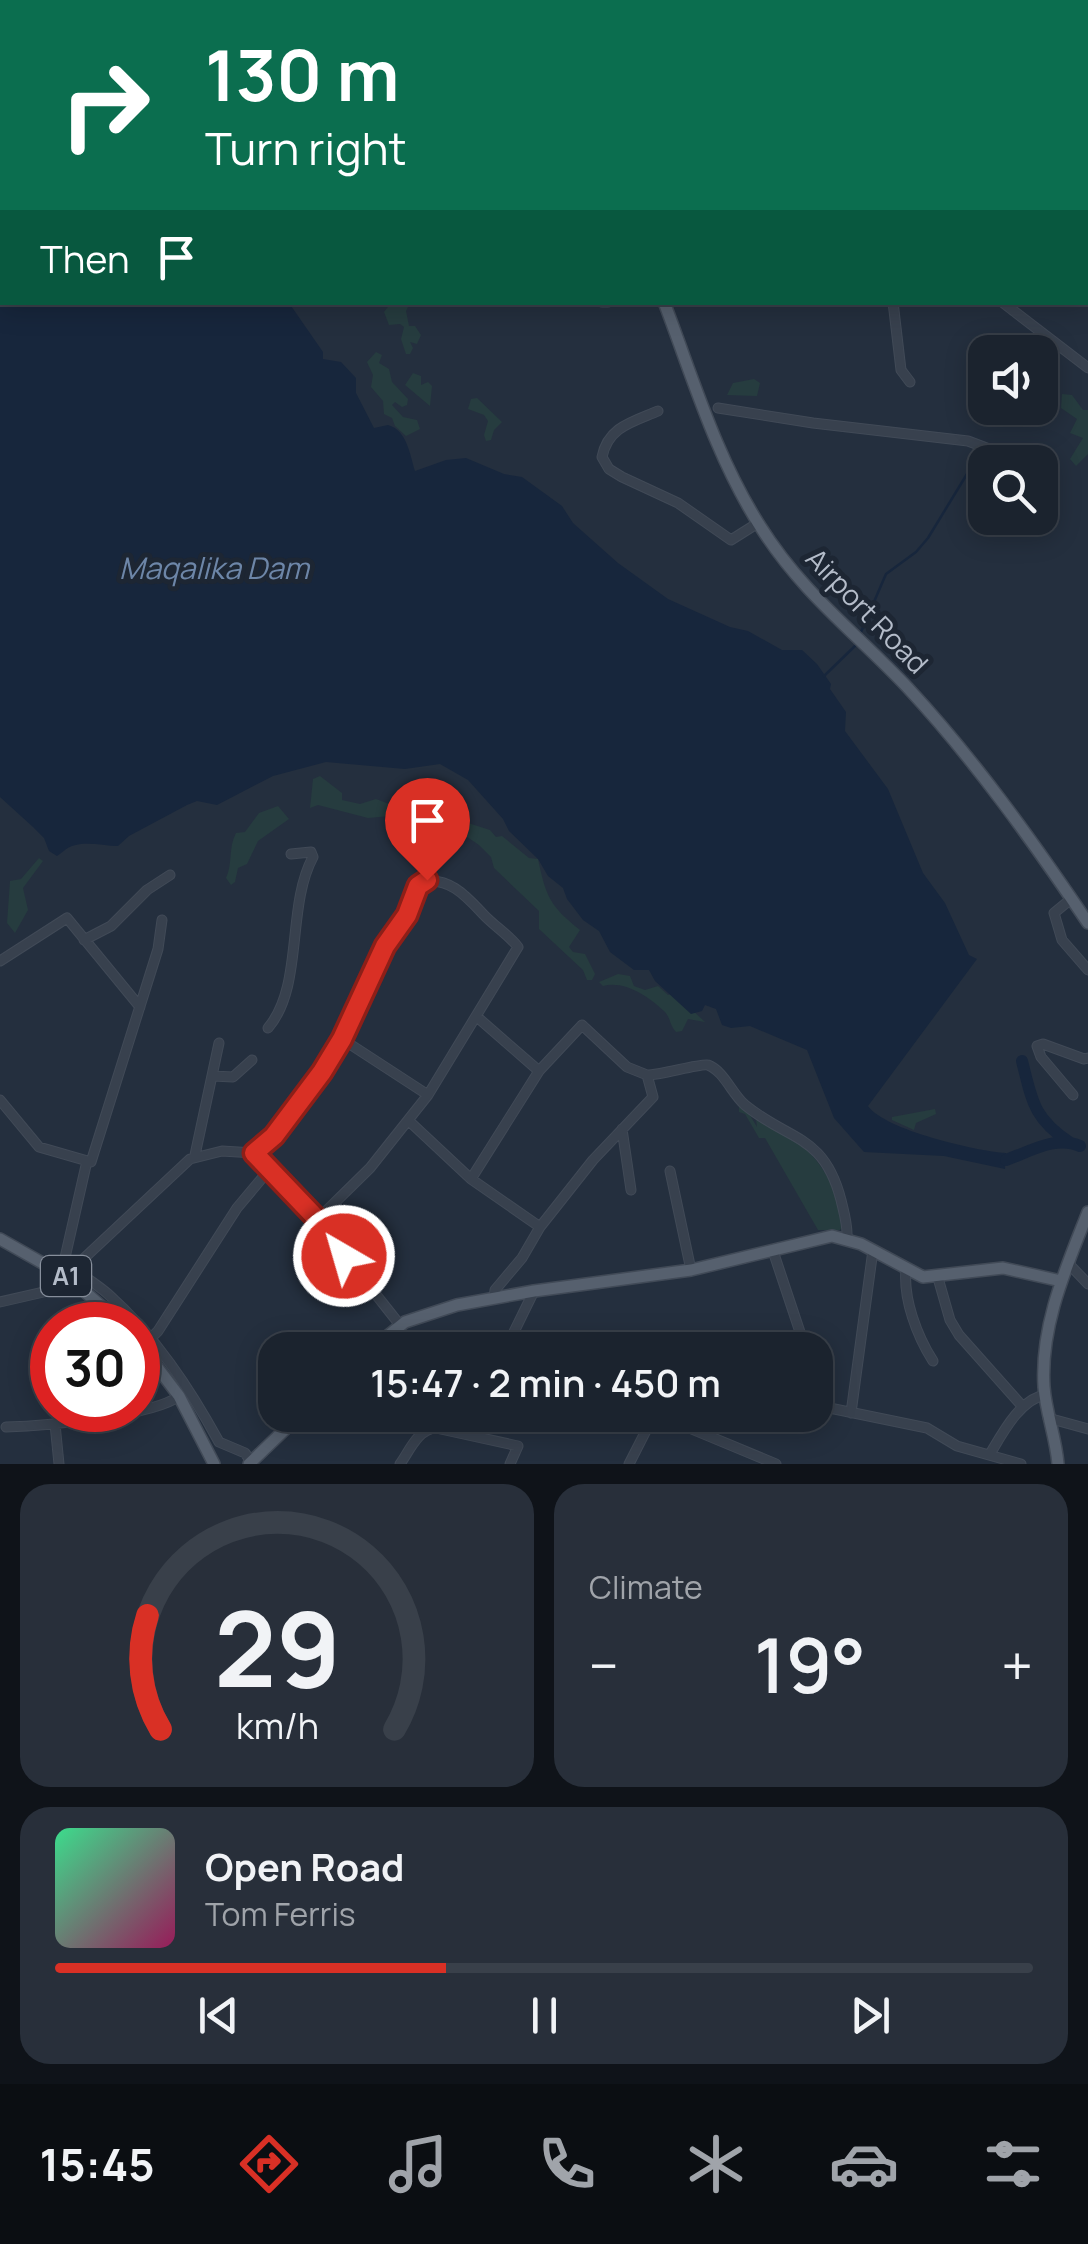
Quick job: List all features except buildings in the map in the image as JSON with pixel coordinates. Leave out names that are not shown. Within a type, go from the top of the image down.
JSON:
[{"type":"main road","name":"Airport Road","points":[[665,305],[714,436],[758,523],[819,603],[907,687],[943,729],[1088,923]]},
{"type":"main road","points":[[1058,1464],[1045,1396],[1044,1350],[1061,1281],[1088,1212]]},
{"type":"main road","points":[[392,1332],[400,1325],[456,1305],[534,1290],[691,1270],[821,1237],[847,1239],[923,1277],[1003,1268],[1061,1281]]},
{"type":"main road","name":"A1","points":[[0,1240],[71,1274],[100,1302]]},
{"type":"main road","points":[[1042,1275],[1068,1263]]},
{"type":"main road","points":[[1042,1275],[1052,1289],[1055,1304]]},
{"type":"main road","points":[[160,1365],[214,1464]]},
{"type":"main road","points":[[252,1464],[283,1432]]},
{"type":"street","points":[[893,305],[901,370],[910,382]]},
{"type":"street","points":[[1006,305],[1088,368]]},
{"type":"street","points":[[718,408],[979,445]]},
{"type":"street","points":[[658,411],[616,429],[608,438],[602,457],[610,469],[678,502],[731,540],[758,523]]},
{"type":"street","points":[[268,1028],[284,1004],[298,902],[313,854],[291,854]]},
{"type":"street","points":[[84,940],[111,926],[138,898],[170,875]]},
{"type":"street","points":[[254,1153],[274,1136],[342,1039],[385,946],[407,915],[418,886],[427,880],[453,887],[471,898],[518,948],[409,1122],[318,1220]]},
{"type":"street","points":[[1071,900],[1054,914],[1062,940],[1088,970]]},
{"type":"street","points":[[0,961],[67,918],[140,1008]]},
{"type":"street","points":[[0,1100],[39,1147],[91,1162],[158,950],[162,920]]},
{"type":"street","points":[[476,1016],[538,1072]]},
{"type":"street","points":[[471,1179],[538,1072],[582,1025],[627,1066],[647,1075],[672,1074],[698,1064],[713,1067],[742,1102],[810,1145],[834,1176],[846,1218],[847,1239]]},
{"type":"street","points":[[342,1039],[428,1095]]},
{"type":"street","points":[[194,1156],[219,1043]]},
{"type":"street","points":[[1073,1096],[1048,1068],[1037,1046],[1043,1044],[1088,1058]]},
{"type":"street","points":[[213,1076],[233,1076],[252,1060]]},
{"type":"street","points":[[494,1297],[540,1226],[653,1097],[647,1075]]},
{"type":"street","points":[[409,1122],[471,1179],[540,1226]]},
{"type":"street","points":[[622,1129],[631,1190]]},
{"type":"street","points":[[0,1302],[61,1288],[194,1156],[222,1150],[254,1153],[318,1220],[400,1325]]},
{"type":"street","points":[[86,1161],[64,1262],[71,1274],[106,1292],[114,1302]]},
{"type":"street","points":[[160,1329],[237,1208],[268,1170]]},
{"type":"street","points":[[670,1171],[691,1270]]},
{"type":"street","points":[[851,1413],[872,1250]]},
{"type":"street","points":[[773,1251],[800,1332]]},
{"type":"street","points":[[1068,1263],[1088,1284]]},
{"type":"street","points":[[906,1269],[913,1318],[932,1361]]},
{"type":"street","points":[[938,1278],[950,1320],[965,1345],[1023,1406]]},
{"type":"street","points":[[514,1332],[534,1290]]},
{"type":"street","points":[[160,1359],[201,1406],[218,1442],[245,1453],[252,1464]]},
{"type":"street","points":[[160,1406],[180,1396]]},
{"type":"street","points":[[990,1454],[1023,1406],[1037,1396],[1045,1396]]},
{"type":"street","points":[[833,1408],[928,1428],[958,1446],[1020,1464]]},
{"type":"street","points":[[1048,1418],[1088,1429]]},
{"type":"street","points":[[6,1427],[30,1426]]},
{"type":"street","points":[[400,1464],[421,1434],[436,1428],[518,1446],[510,1464]]},
{"type":"street","points":[[56,1432],[59,1464]]},
{"type":"street","points":[[629,1464],[647,1432]]},
{"type":"street","points":[[698,1432],[776,1464]]},
{"type":"green space","points":[[389,305],[409,305],[409,326],[415,326],[421,335],[417,344],[410,342],[410,354],[406,354],[401,339],[404,327],[389,325],[384,312]]},
{"type":"green space","points":[[376,352],[382,355],[379,363],[389,369],[392,382],[408,399],[402,407],[395,402],[392,405],[403,417],[417,420],[420,429],[406,436],[384,414],[383,401],[371,387],[373,375],[367,362]]},
{"type":"green space","points":[[413,373],[421,376],[421,385],[428,382],[432,386],[430,406],[405,385]]},
{"type":"green space","points":[[754,379],[760,383],[757,396],[727,395],[733,383]]},
{"type":"green space","points":[[1062,394],[1072,395],[1083,410],[1088,410],[1088,454],[1076,466],[1070,459],[1083,438],[1070,433],[1077,419],[1061,408]]},
{"type":"green space","points":[[477,398],[502,422],[491,440],[486,441],[484,435],[488,421],[484,415],[468,409],[471,399]]},
{"type":"green space","points":[[320,776],[342,793],[342,800],[360,804],[376,799],[397,807],[436,800],[458,812],[468,823],[490,830],[496,837],[502,836],[529,858],[538,859],[551,900],[580,930],[569,947],[585,954],[595,974],[592,980],[587,980],[583,970],[539,929],[539,911],[494,868],[491,857],[479,845],[451,826],[390,816],[368,818],[318,805],[310,808],[313,779]]},
{"type":"green space","points":[[278,806],[289,819],[258,841],[231,885],[226,878],[236,833],[245,832],[259,813]]},
{"type":"green space","points":[[39,858],[43,861],[23,888],[28,910],[15,933],[7,923],[10,881],[21,879]]},
{"type":"green space","points":[[618,974],[630,976],[634,986],[645,990],[658,986],[668,995],[674,993],[705,1022],[688,1019],[682,1031],[676,1032],[664,1011],[643,995],[627,987],[603,986],[599,982]]},
{"type":"green space","points":[[739,1104],[757,1127],[756,1119],[790,1137],[815,1159],[839,1204],[845,1223],[840,1230],[818,1230],[765,1138],[759,1138],[745,1114],[739,1112]]},
{"type":"green space","points":[[935,1109],[936,1114],[916,1123],[914,1130],[892,1120],[892,1117]]},
{"type":"water","name":"Maqalika Dam","points":[[0,305],[290,305],[323,352],[323,359],[341,362],[356,378],[356,393],[374,428],[388,425],[400,432],[415,471],[446,460],[466,458],[522,477],[562,506],[573,523],[618,563],[668,599],[748,631],[782,650],[802,650],[817,664],[846,712],[845,731],[888,789],[923,873],[945,903],[969,955],[977,959],[868,1106],[911,1131],[1006,1153],[1005,1169],[944,1156],[864,1152],[834,1118],[807,1050],[750,1026],[722,1025],[716,1009],[705,1005],[702,1011],[691,1014],[655,981],[649,970],[634,970],[610,952],[599,931],[583,920],[563,888],[548,876],[538,859],[509,831],[468,780],[440,764],[405,769],[326,762],[273,776],[217,805],[197,801],[187,805],[118,846],[78,845],[57,856],[49,851],[44,838],[0,797]]},
{"type":"waterway","points":[[861,632],[886,574],[928,538],[968,471]]},
{"type":"waterway","points":[[824,676],[855,646]]},
{"type":"waterway","points":[[1022,1061],[1041,1116],[1069,1142]]},
{"type":"waterway","points":[[1006,1160],[1052,1143],[1080,1146]]},
{"type":"route","points":[[344,1256],[318,1220],[254,1153],[274,1136],[322,1072],[342,1039],[385,946],[407,915],[418,895],[418,886],[427,880]]}]
